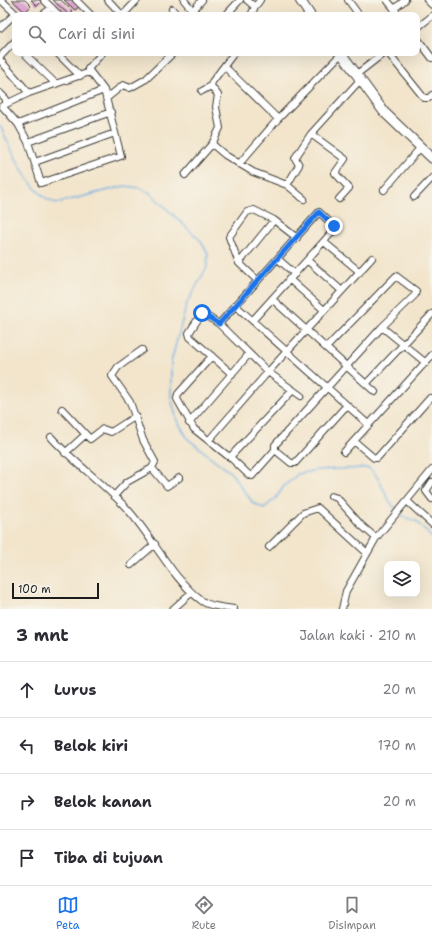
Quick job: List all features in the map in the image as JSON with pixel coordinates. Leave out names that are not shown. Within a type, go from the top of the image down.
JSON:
[{"type":"street","points":[[1,0],[14,12]]},
{"type":"street","points":[[44,0],[56,12]]},
{"type":"street","points":[[76,0],[88,12]]},
{"type":"street","points":[[108,0],[119,12]]},
{"type":"street","points":[[125,12],[136,0]]},
{"type":"street","points":[[184,0],[190,12]]},
{"type":"street","points":[[192,12],[202,0]]},
{"type":"street","points":[[229,12],[240,0]]},
{"type":"street","points":[[248,0],[255,7]]},
{"type":"street","points":[[252,12],[260,0]]},
{"type":"street","points":[[300,0],[308,12]]},
{"type":"street","points":[[348,0],[357,12]]},
{"type":"street","points":[[387,0],[396,12]]},
{"type":"street","points":[[394,9],[405,0]]},
{"type":"street","points":[[427,0],[432,5]]},
{"type":"street","points":[[46,12],[52,8]]},
{"type":"street","points":[[420,26],[432,16]]},
{"type":"street","points":[[0,28],[12,18]]},
{"type":"street","points":[[420,41],[431,54]]},
{"type":"street","points":[[0,57],[12,45]]},
{"type":"street","points":[[27,56],[56,84]]},
{"type":"street","points":[[60,56],[80,76]]},
{"type":"street","points":[[89,71],[104,90],[121,154],[119,157],[42,184],[40,182],[28,142],[18,124],[2,107],[6,103],[29,93],[80,76],[89,71],[98,56]]},
{"type":"street","points":[[107,98],[123,85],[130,88],[146,79],[170,56]]},
{"type":"street","points":[[202,91],[211,86],[212,82],[232,56]]},
{"type":"street","points":[[239,164],[278,119],[338,56]]},
{"type":"street","points":[[343,56],[384,112],[432,158]]},
{"type":"street","points":[[287,185],[299,165],[296,158],[311,134],[359,77],[381,56]]},
{"type":"street","points":[[390,56],[424,98],[429,98],[432,95]]},
{"type":"street","points":[[0,60],[29,93]]},
{"type":"street","points":[[224,66],[278,119]]},
{"type":"street","points":[[185,175],[212,144],[220,128],[216,107],[218,95],[211,86]]},
{"type":"street","points":[[18,124],[104,90]]},
{"type":"street","points":[[0,93],[6,99],[6,103]]},
{"type":"street","points":[[28,142],[111,112]]},
{"type":"street","points":[[35,162],[115,134]]},
{"type":"street","points":[[311,134],[345,159],[335,173],[349,188],[339,199]]},
{"type":"street","points":[[212,144],[225,156],[269,179],[287,185],[304,199],[301,197]]},
{"type":"street","points":[[384,190],[420,148]]},
{"type":"street","points":[[414,197],[432,178]]},
{"type":"street","points":[[257,280],[238,263],[229,236],[247,212],[254,210],[274,220],[297,238]]},
{"type":"street","points":[[219,324],[319,212],[335,228],[253,320]]},
{"type":"street","points":[[238,263],[274,220]]},
{"type":"street","points":[[324,242],[360,272]]},
{"type":"street","points":[[209,440],[268,372],[372,258]]},
{"type":"street","points":[[278,259],[295,274]]},
{"type":"street","points":[[307,260],[342,291]]},
{"type":"street","points":[[212,356],[178,395],[177,400],[189,423],[195,430],[252,476],[275,450],[275,446],[327,387],[382,327],[416,293],[396,276],[326,348]]},
{"type":"street","points":[[289,279],[324,310]]},
{"type":"street","points":[[272,299],[375,392]]},
{"type":"street","points":[[235,305],[369,424]]},
{"type":"street","points":[[232,374],[189,334],[203,313],[219,324],[268,372],[302,396]]},
{"type":"street","points":[[366,384],[432,314]]},
{"type":"street","points":[[382,327],[426,363]]},
{"type":"street","points":[[114,496],[127,482],[152,468],[155,462],[143,440],[130,402],[112,376],[118,367],[142,350]]},
{"type":"street","points":[[189,423],[249,354]]},
{"type":"street","points":[[344,452],[432,355]]},
{"type":"street","points":[[230,457],[293,390]]},
{"type":"street","points":[[354,441],[374,458],[377,458],[430,398]]},
{"type":"street","points":[[275,450],[291,463],[295,463],[347,405]]},
{"type":"street","points":[[62,409],[90,439],[103,429],[111,432],[136,416]]},
{"type":"street","points":[[65,453],[85,435]]},
{"type":"street","points":[[51,437],[65,453],[129,511],[191,593],[204,602],[231,609]]},
{"type":"street","points":[[152,468],[167,486],[179,478]]},
{"type":"street","points":[[342,609],[346,592],[366,553],[376,538],[432,470]]},
{"type":"street","points":[[432,482],[426,491],[432,499]]},
{"type":"street","points":[[331,496],[335,496],[361,525],[376,538]]},
{"type":"street","points":[[407,501],[432,524]]},
{"type":"street","points":[[269,547],[303,513],[318,508],[366,553]]},
{"type":"street","points":[[131,564],[154,544]]},
{"type":"street","points":[[173,609],[191,593]]},
{"type":"building","points":[[12,0],[25,0],[31,6],[25,12]]},
{"type":"building","points":[[31,0],[43,0],[37,6]]},
{"type":"building","points":[[53,0],[61,0],[73,12],[66,12]]},
{"type":"building","points":[[64,0],[72,0],[79,7],[75,10]]},
{"type":"waterway","points":[[0,126],[16,159],[30,182],[38,192],[47,199],[57,203],[125,186],[140,188],[150,193],[201,241],[208,254],[207,267],[187,303],[171,362],[171,398],[177,420],[188,439],[231,473],[253,503],[264,508],[276,498],[284,486],[298,474],[317,470],[369,468],[378,478],[389,500],[397,510]]},
{"type":"waterway","points":[[400,513],[406,518],[416,521],[432,538]]},
{"type":"route","points":[[202,313],[219,324],[319,212],[334,226]]}]
